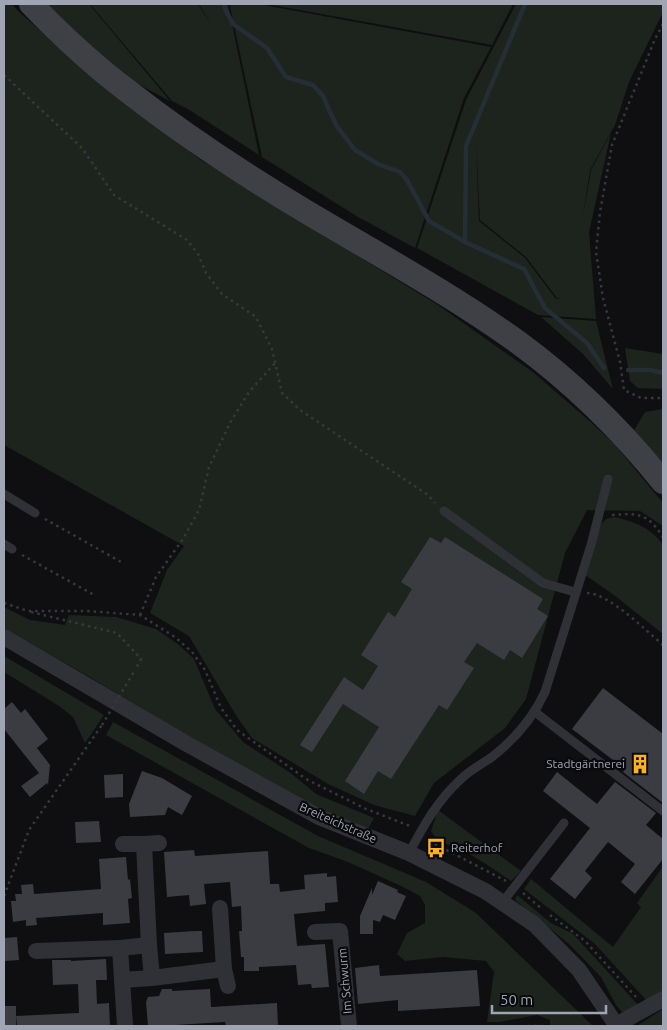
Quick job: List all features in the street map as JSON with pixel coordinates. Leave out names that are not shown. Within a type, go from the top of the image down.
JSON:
[{"type":"main road","points":[[31,4],[128,92],[181,130],[304,210],[444,294],[521,344],[558,374],[592,406],[663,482]]},
{"type":"street","name":"Breiteichstraße","points":[[4,637],[187,744],[320,817],[409,853],[485,891],[534,924],[579,970],[616,1026]]},
{"type":"street","points":[[124,844],[152,843],[150,945],[152,978]]},
{"type":"street","points":[[220,908],[224,969],[228,986]]},
{"type":"street","name":"Im Schwurm","points":[[315,932],[340,931],[350,1026]]},
{"type":"street","points":[[36,951],[150,945]]},
{"type":"street","points":[[120,948],[125,1026]]},
{"type":"street","points":[[122,980],[224,969]]},
{"type":"street","points":[[616,1026],[663,999]]},
{"type":"lane","points":[[409,853],[440,801],[463,777],[500,750],[519,732],[535,712],[545,692],[608,480]]},
{"type":"lane","points":[[4,494],[35,513]]},
{"type":"lane","points":[[444,511],[543,583],[575,592]]},
{"type":"lane","points":[[535,712],[663,811]]},
{"type":"lane","points":[[502,903],[564,823]]},
{"type":"path","points":[[663,24],[651,48],[612,145],[600,212],[596,252],[603,298],[620,362],[624,390],[641,398],[663,398]]},
{"type":"path","points":[[4,75],[82,148],[114,195],[188,240],[198,254],[206,273],[222,294],[256,317],[272,349],[282,393],[300,410],[428,495],[444,511]]},
{"type":"path","points":[[140,615],[156,577],[183,539],[199,510],[208,467],[230,421],[249,392],[275,363]]},
{"type":"path","points":[[35,513],[123,563]]},
{"type":"path","points":[[598,515],[635,514],[648,518],[663,537]]},
{"type":"path","points":[[8,547],[96,596]]},
{"type":"path","points":[[575,592],[593,593],[607,599],[663,645]]},
{"type":"path","points":[[4,603],[117,634],[141,659],[102,725],[29,830],[4,896]]},
{"type":"path","points":[[28,611],[88,611],[140,615],[175,637],[192,652],[205,670],[221,708],[237,730],[306,779],[366,809],[421,830]]},
{"type":"path","points":[[527,1026],[541,1026]]},
{"type":"shaded area","points":[[4,4],[12,4],[100,83],[201,160],[438,305],[534,373],[615,445],[663,503],[663,526],[640,511],[587,510],[565,553],[526,699],[505,728],[434,783],[415,816],[374,805],[328,784],[252,738],[237,717],[189,636],[150,613],[167,570],[184,546],[4,445]]},
{"type":"shaded area","points":[[43,4],[89,4],[170,101],[117,73]]},
{"type":"shaded area","points":[[90,4],[198,4],[211,24],[199,4],[228,4],[259,155],[188,109],[172,101]]},
{"type":"shaded area","points":[[232,4],[258,4],[491,47],[464,98],[415,248],[358,217],[262,157],[230,6]]},
{"type":"shaded area","points":[[267,4],[513,4],[492,45]]},
{"type":"shaded area","points":[[516,4],[663,4],[663,12],[629,82],[615,125],[590,170],[583,216],[591,170],[611,133],[589,232],[596,319],[538,315],[417,248],[466,100]],"holes":[[[476,144],[480,220],[526,257],[557,298],[561,299],[556,299],[525,258],[479,221]]]},
{"type":"shaded area","points":[[541,317],[596,321],[613,389],[583,354]]},
{"type":"shaded area","points":[[625,348],[663,354],[663,389],[638,388],[630,381]]},
{"type":"shaded area","points":[[663,409],[663,471],[632,434],[645,412]]},
{"type":"shaded area","points":[[614,517],[648,530],[663,545],[663,634],[614,595],[585,575],[601,524],[606,519]]},
{"type":"shaded area","points":[[4,607],[30,620],[65,625],[69,615],[116,617],[156,629],[179,645],[194,659],[215,709],[243,742],[292,774],[316,794],[374,818],[368,829],[322,812],[4,628]]},
{"type":"shaded area","points":[[4,656],[104,715],[85,743],[73,717],[59,706],[4,672]]},
{"type":"shaded area","points":[[113,722],[318,836],[426,882],[476,913],[593,1026],[550,1026],[550,1020],[537,1015],[500,1022],[487,1022],[494,972],[486,961],[443,957],[405,961],[397,954],[407,933],[425,923],[425,905],[420,896],[348,862],[309,848],[106,735]]},
{"type":"shaded area","points":[[438,810],[521,871],[511,881],[466,852],[439,840],[431,831]]},
{"type":"shaded area","points":[[662,868],[663,992],[647,1001],[595,944],[524,889],[531,879],[613,947],[641,907],[637,903]]},
{"type":"shaded area","points":[[517,895],[551,923],[573,934],[640,1007],[623,1013],[616,1005],[601,977],[569,944],[515,900]]},
{"type":"shaded area","points":[[663,1009],[663,1026],[637,1026]]},
{"type":"building","points":[[430,537],[441,543],[445,537],[543,599],[537,609],[548,616],[522,658],[510,650],[504,660],[477,643],[464,662],[474,668],[447,710],[439,705],[391,779],[378,771],[364,794],[345,781],[379,727],[343,704],[312,752],[300,745],[344,677],[363,690],[378,666],[361,655],[388,612],[395,617],[412,589],[401,582]]},
{"type":"building","name":"Stadtgärtnerei","points":[[603,688],[663,734],[663,803],[623,772],[625,769],[572,729]]},
{"type":"building","points":[[12,702],[21,713],[25,709],[48,739],[37,748],[50,765],[48,785],[47,783],[30,797],[21,786],[39,773],[4,729],[4,709]]},
{"type":"building","points":[[142,771],[162,778],[192,796],[182,815],[168,807],[165,815],[130,817],[129,804]]},
{"type":"building","points":[[557,772],[597,804],[615,782],[656,813],[646,825],[663,839],[663,859],[635,894],[621,882],[635,864],[608,842],[585,871],[592,878],[575,899],[550,879],[590,828],[543,791]]},
{"type":"building","points":[[123,774],[123,797],[105,798],[104,775]]},
{"type":"building","points":[[99,821],[101,842],[76,843],[75,822]]},
{"type":"building","points":[[194,850],[195,856],[268,851],[270,884],[279,884],[280,892],[305,889],[304,875],[327,873],[327,877],[336,876],[338,902],[325,903],[325,911],[294,914],[297,946],[325,944],[329,987],[312,988],[311,984],[298,985],[296,965],[259,967],[259,971],[244,971],[244,957],[241,957],[239,931],[242,931],[241,906],[232,907],[230,882],[204,884],[206,904],[190,906],[189,895],[167,897],[164,852]]},
{"type":"building","points":[[126,857],[132,898],[128,899],[130,923],[103,925],[103,913],[36,918],[37,925],[26,926],[26,920],[13,922],[11,901],[16,901],[15,894],[22,894],[21,885],[33,884],[34,894],[101,889],[99,859]]},
{"type":"building","points":[[378,881],[398,890],[397,892],[406,896],[395,920],[383,915],[380,922],[373,920],[373,934],[360,934],[360,916],[372,888],[372,895]]},
{"type":"building","points":[[202,931],[203,952],[165,954],[164,933]]},
{"type":"building","points":[[17,937],[19,960],[4,961],[4,938]]},
{"type":"building","points":[[106,959],[107,980],[96,980],[97,1004],[109,1003],[110,1026],[17,1026],[16,1016],[79,1013],[78,984],[53,985],[52,960]]},
{"type":"building","points":[[379,965],[380,976],[477,970],[480,1006],[398,1011],[398,1000],[358,1004],[355,968]]},
{"type":"building","points":[[162,989],[172,989],[172,991],[210,989],[211,1007],[277,1003],[278,1026],[226,1026],[225,1022],[148,1026],[146,1002],[148,997],[159,996]]},
{"type":"building","points":[[4,1006],[16,1006],[16,1026],[4,1026]]},
{"type":"waterway","points":[[224,4],[233,24],[267,48],[286,77],[313,85],[323,96],[336,125],[355,150],[378,164],[400,172],[407,180],[429,221],[465,242],[524,269],[545,308],[587,343],[604,368]]},
{"type":"waterway","points":[[465,242],[466,146],[525,4]]},
{"type":"waterway","points":[[628,370],[650,370],[663,373]]},
{"type":"place","name":"Stadtgärtnerei","points":[[640,764]]},
{"type":"place","name":"Reiterhof","points":[[436,848]]}]
